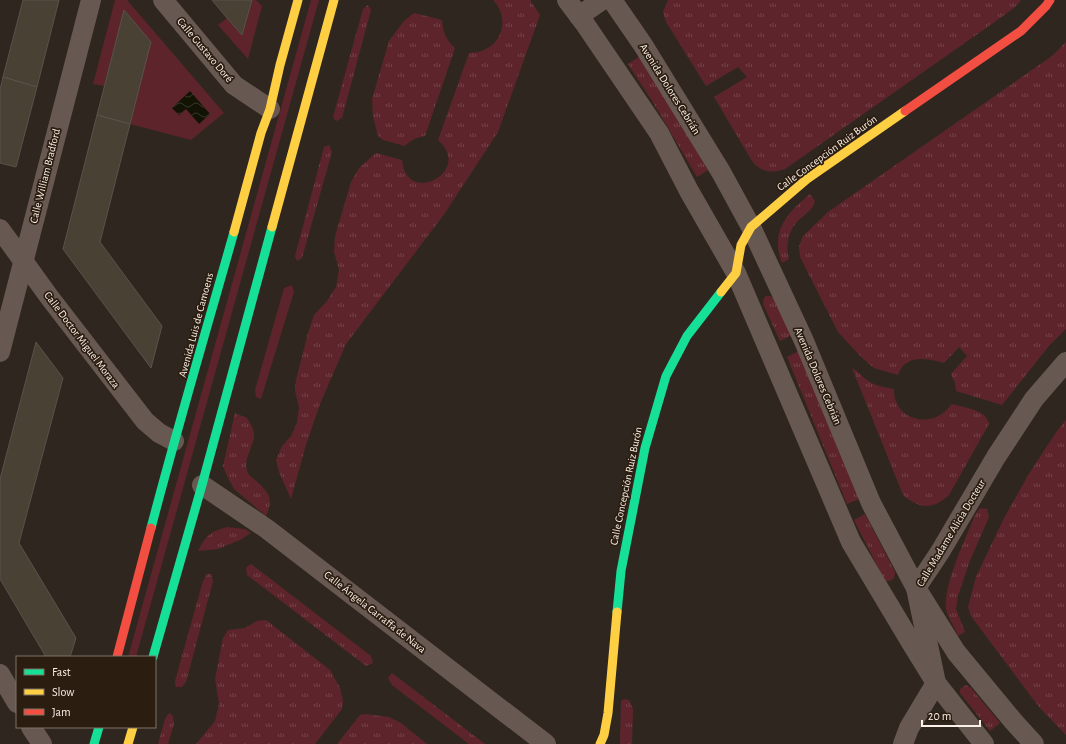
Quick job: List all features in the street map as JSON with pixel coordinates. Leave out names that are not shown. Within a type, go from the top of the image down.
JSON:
[{"type":"main road","name":"Avenida Luis de Camoens","points":[[117,656],[174,441],[188,397],[270,109],[280,65],[298,0]]},
{"type":"main road","points":[[153,656],[202,485],[334,0]]},
{"type":"main road","name":"Calle Concepción Ruiz Burón","points":[[600,744],[604,735],[608,713],[621,571],[645,448],[670,367],[687,336],[736,273],[741,245],[751,226],[807,179],[1021,31],[1050,0]]},
{"type":"main road","points":[[94,744],[99,728]]},
{"type":"main road","points":[[128,744],[133,728]]},
{"type":"street","name":"Calle William Bradford","points":[[0,352],[90,0]]},
{"type":"street","name":"Calle Gustavo Doré","points":[[163,0],[234,85],[270,109]]},
{"type":"street","points":[[567,0],[659,133],[689,191],[736,273],[851,542],[936,683],[984,744]]},
{"type":"street","points":[[579,16],[602,0]]},
{"type":"street","name":"Avenida Dolores Cebrián","points":[[612,0],[643,44],[721,172],[751,226],[804,341],[871,503],[916,588],[956,652],[1034,744]]},
{"type":"street","name":"Calle Doctor Miguel Moraza","points":[[0,228],[50,298],[145,421],[158,433],[174,441]]},
{"type":"street","name":"Calle Madame Alicia Docteur","points":[[936,683],[916,588],[940,552],[996,457],[1030,405],[1066,362]]},
{"type":"street","name":"Calle Ángela Carraffa de Nava","points":[[202,485],[250,516],[546,744]]},
{"type":"street","points":[[0,674],[16,701]]},
{"type":"street","points":[[903,744],[909,728],[936,683]]},
{"type":"street","points":[[32,728],[42,744]]},
{"type":"green space","points":[[115,0],[127,0],[224,113],[191,140],[130,124],[151,42],[124,10],[104,86],[93,84]]},
{"type":"green space","points":[[252,0],[256,0],[262,6],[248,59],[218,25],[227,18],[242,35]]},
{"type":"green space","points":[[311,0],[319,0],[136,656],[128,656]]},
{"type":"green space","points":[[493,0],[530,0],[540,15],[498,132],[445,213],[346,344],[320,404],[305,448],[291,499],[279,472],[276,460],[282,446],[291,436],[297,423],[299,407],[295,391],[296,380],[314,315],[327,301],[336,287],[339,269],[334,252],[335,236],[351,182],[359,168],[376,153],[402,160],[406,174],[414,181],[425,183],[435,180],[443,173],[448,163],[447,152],[438,140],[469,53],[475,53],[491,46],[500,34],[502,27],[501,13]]},
{"type":"green space","points":[[668,0],[1021,0],[1014,8],[996,21],[785,169],[771,172],[763,170],[755,165],[714,97],[747,77],[738,67],[706,86],[666,22],[663,12]]},
{"type":"green space","points":[[368,5],[371,10],[342,118],[336,121],[333,117],[363,9]]},
{"type":"green space","points":[[414,13],[442,20],[446,36],[455,48],[425,136],[414,139],[405,146],[383,140],[378,136],[373,117],[372,99],[389,41],[404,21]]},
{"type":"green space","points":[[1066,42],[1066,329],[1048,347],[1002,405],[956,391],[955,383],[951,374],[967,356],[959,347],[944,363],[917,359],[901,368],[898,375],[874,368],[861,357],[838,332],[800,257],[799,247],[803,236],[828,212],[1052,56]]},
{"type":"green space","points":[[639,57],[708,170],[697,177],[654,104],[628,64]]},
{"type":"green space","points":[[329,145],[332,152],[302,258],[297,261],[295,256],[324,147]]},
{"type":"green space","points":[[810,194],[815,201],[814,204],[810,210],[797,222],[791,231],[788,242],[789,259],[782,263],[778,241],[783,224],[794,208]]},
{"type":"green space","points":[[292,285],[294,292],[261,399],[256,397],[255,390],[284,288]]},
{"type":"green space","points":[[766,296],[774,298],[792,335],[780,341],[763,304]]},
{"type":"green space","points":[[799,351],[859,499],[847,504],[787,357]]},
{"type":"green space","points":[[852,368],[873,384],[894,389],[895,398],[899,407],[904,413],[916,419],[930,419],[937,417],[952,404],[979,412],[987,419],[989,424],[949,495],[943,500],[926,506],[915,503],[903,495]]},
{"type":"green space","points":[[235,413],[247,418],[252,426],[254,439],[247,457],[246,466],[248,474],[264,488],[269,496],[270,505],[266,516],[234,489],[223,466]]},
{"type":"green space","points":[[1066,420],[1066,735],[1039,707],[971,616],[968,607],[976,577],[1004,518],[1030,472]]},
{"type":"green space","points":[[980,508],[987,509],[989,517],[969,563],[958,596],[956,609],[965,632],[958,636],[947,613],[947,592],[950,578],[960,550],[975,515]]},
{"type":"green space","points":[[865,514],[895,572],[894,578],[891,580],[886,581],[882,575],[854,520]]},
{"type":"green space","points":[[227,527],[245,529],[251,533],[240,540],[218,549],[198,551],[209,535]]},
{"type":"green space","points":[[251,564],[371,656],[373,663],[366,666],[247,575],[246,568]]},
{"type":"green space","points":[[207,574],[211,574],[213,581],[186,682],[182,687],[176,687],[175,681],[203,581]]},
{"type":"green space","points":[[266,620],[330,670],[340,688],[343,701],[342,709],[315,744],[196,744],[215,721],[219,704],[215,679],[223,638],[228,630],[245,628],[257,621]]},
{"type":"green space","points":[[392,673],[485,744],[469,744],[392,685],[388,678]]},
{"type":"green space","points":[[966,685],[971,688],[1000,723],[990,731],[960,693],[960,689]]},
{"type":"green space","points":[[624,699],[629,700],[633,709],[632,744],[620,744],[621,701]]},
{"type":"green space","points":[[169,713],[173,716],[174,724],[168,744],[158,744],[165,719]]},
{"type":"green space","points":[[365,714],[389,717],[401,723],[427,744],[337,744],[360,715]]},
{"type":"water","points":[[190,91],[210,114],[199,124],[186,109],[179,115],[172,108]]},
{"type":"building","points":[[23,0],[59,0],[37,87],[3,77]]},
{"type":"building","points":[[212,0],[252,0],[242,35],[227,18]]},
{"type":"building","points":[[124,10],[151,42],[130,124],[97,115]]},
{"type":"building","points":[[3,77],[37,87],[16,167],[0,163],[0,90]]},
{"type":"building","points":[[97,115],[130,124],[100,242],[162,326],[151,368],[63,249]]},
{"type":"building","points":[[36,342],[63,378],[19,543],[76,638],[70,656],[45,656],[0,579],[0,479]]},
{"type":"traffic: fast","points":[[153,656],[202,485],[272,227]]},
{"type":"traffic: fast","points":[[151,528],[234,232]]},
{"type":"traffic: fast","points":[[617,612],[621,571],[645,448],[666,376],[687,336],[721,292]]},
{"type":"traffic: fast","points":[[94,744],[99,728]]},
{"type":"traffic: slow","points":[[234,232],[261,133],[270,109],[280,65],[298,0]]},
{"type":"traffic: slow","points":[[272,227],[334,0]]},
{"type":"traffic: slow","points":[[721,292],[736,273],[741,245],[751,227],[807,179],[905,111]]},
{"type":"traffic: slow","points":[[600,744],[604,735],[608,713],[617,612]]},
{"type":"traffic: slow","points":[[128,744],[133,728]]},
{"type":"traffic: jam","points":[[905,111],[1021,31],[1050,0]]},
{"type":"traffic: jam","points":[[117,656],[151,528]]}]
